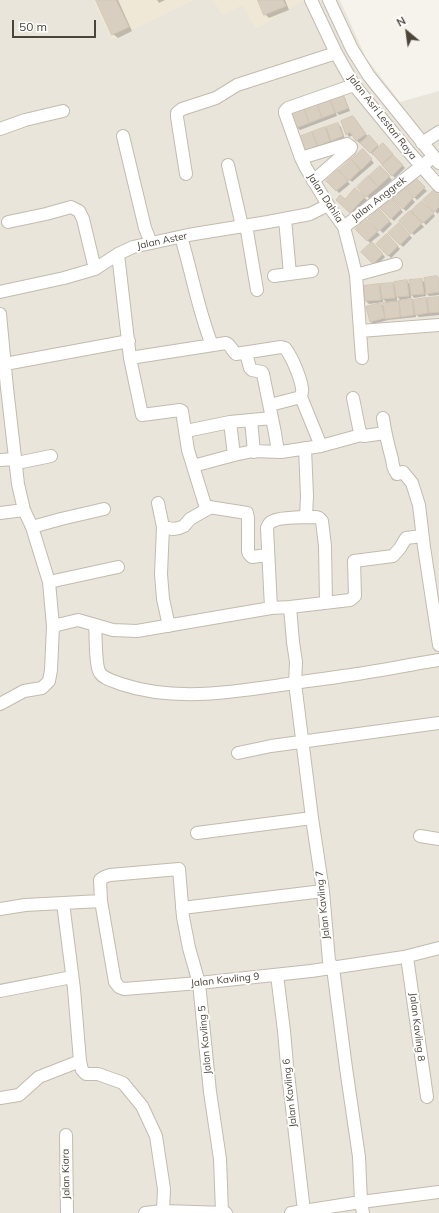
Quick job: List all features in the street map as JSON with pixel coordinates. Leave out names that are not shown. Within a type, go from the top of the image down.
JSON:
[{"type":"street","name":"Jalan Asri Lestari Raya","points":[[311,0],[336,53],[354,84],[439,186]]},
{"type":"street","name":"Jalan Asri Lestari Raya","points":[[329,0],[353,50],[369,76],[436,160]]},
{"type":"street","points":[[186,174],[177,117],[179,111],[216,98],[237,85],[336,53]]},
{"type":"street","name":"Jalan Dahlia","points":[[354,84],[288,108],[285,111],[285,116],[301,158],[313,181],[344,227],[356,275],[362,358]]},
{"type":"street","points":[[0,129],[25,120],[63,111]]},
{"type":"street","points":[[385,123],[397,112]]},
{"type":"street","points":[[422,143],[439,132]]},
{"type":"street","points":[[123,136],[145,228],[151,243]]},
{"type":"street","points":[[301,158],[347,144],[351,147],[313,181]]},
{"type":"street","name":"Jalan Anggrek","points":[[344,227],[422,166],[436,160]]},
{"type":"street","points":[[228,165],[244,225],[257,290]]},
{"type":"street","name":"Jalan Aster","points":[[0,295],[94,269],[118,254],[133,247],[181,236],[310,214],[328,205]]},
{"type":"street","points":[[8,222],[71,207],[79,211],[83,219],[94,269]]},
{"type":"street","points":[[285,219],[290,274]]},
{"type":"street","points":[[181,236],[189,262],[203,324],[212,345]]},
{"type":"street","points":[[118,254],[130,358],[142,415],[180,410],[183,413],[188,450],[205,505],[247,513],[249,554],[252,557],[268,555]]},
{"type":"street","points":[[356,275],[396,264]]},
{"type":"street","points":[[274,276],[312,271]]},
{"type":"street","points":[[0,314],[18,484],[24,510],[32,527],[49,582],[53,626],[49,681],[42,688],[24,691],[0,704]]},
{"type":"street","points":[[360,331],[439,325]]},
{"type":"street","points":[[5,364],[129,341]]},
{"type":"street","points":[[130,358],[226,343],[236,354],[280,347],[285,348],[297,372],[303,389],[301,397],[321,446]]},
{"type":"street","points":[[246,353],[250,368],[252,370],[260,371],[263,374],[278,452]]},
{"type":"street","points":[[270,405],[301,397]]},
{"type":"street","points":[[353,398],[359,428],[362,435]]},
{"type":"street","points":[[186,431],[230,422],[272,418]]},
{"type":"street","points":[[383,418],[393,468],[397,474],[403,472],[412,483],[419,505],[422,536],[439,646]]},
{"type":"street","points":[[251,420],[254,452]]},
{"type":"street","points":[[230,422],[234,455]]},
{"type":"street","points":[[193,466],[234,455],[254,452],[278,452],[321,446],[362,435],[385,433]]},
{"type":"street","points":[[305,448],[307,496],[306,517]]},
{"type":"street","points":[[0,460],[16,461],[51,456]]},
{"type":"street","points":[[158,503],[163,527],[161,574],[163,599],[169,626]]},
{"type":"street","points":[[163,527],[173,529],[184,526],[190,519],[211,507]]},
{"type":"street","points":[[0,513],[24,510]]},
{"type":"street","points":[[32,527],[104,510]]},
{"type":"street","points":[[271,608],[267,528],[269,523],[274,520],[316,516],[322,521],[325,546],[326,603]]},
{"type":"street","points":[[53,626],[78,620],[113,630],[137,631],[271,608],[350,600],[355,596],[354,561],[393,556],[406,538],[422,536]]},
{"type":"street","points":[[49,582],[118,568]]},
{"type":"street","name":"Jalan Kavling 7","points":[[290,607],[296,662],[295,682],[312,818],[323,891],[329,961],[333,968],[359,1157],[362,1207]]},
{"type":"street","points":[[95,625],[97,665],[99,672],[104,677],[130,687],[166,694],[210,694],[245,690],[345,676],[439,660]]},
{"type":"street","points":[[238,752],[303,741],[439,723]]},
{"type":"street","points":[[197,833],[312,818]]},
{"type":"street","points":[[420,836],[439,839]]},
{"type":"street","name":"Jalan Kavling 5","points":[[100,880],[107,876],[179,869],[182,908],[188,948],[199,983],[204,1019],[205,1051],[220,1158],[224,1213]]},
{"type":"street","name":"Jalan Kavling 9","points":[[100,880],[101,901],[115,982],[119,987],[124,989],[199,983],[333,968],[408,957],[439,948]]},
{"type":"street","points":[[182,908],[323,891]]},
{"type":"street","points":[[0,909],[25,905],[101,901]]},
{"type":"street","points":[[63,903],[74,989],[82,1070],[86,1074],[98,1074],[123,1083],[142,1106],[156,1136],[164,1189],[163,1211]]},
{"type":"street","name":"Jalan Kavling 8","points":[[408,957],[428,1097]]},
{"type":"street","name":"Jalan Kavling 6","points":[[277,975],[304,1211]]},
{"type":"street","points":[[0,991],[72,978]]},
{"type":"street","points":[[0,1098],[19,1094],[39,1077],[80,1061]]},
{"type":"street","name":"Jalan Kiara","points":[[66,1135],[67,1213]]},
{"type":"street","points":[[291,1213],[362,1207],[439,1192]]},
{"type":"street","points":[[146,1213],[163,1211],[224,1213]]},
{"type":"shaded area","points":[[0,0],[340,0],[366,58],[400,102],[439,91],[439,1213],[0,1213]]},
{"type":"shaded area","points":[[93,0],[194,0],[112,40]]},
{"type":"shaded area","points":[[212,0],[305,0],[256,29],[242,5],[223,15]]},
{"type":"building","points":[[96,0],[116,0],[129,27],[112,35]]},
{"type":"building","points":[[258,0],[283,0],[286,6],[264,15]]},
{"type":"building","points":[[343,94],[348,108],[336,113],[330,99]]},
{"type":"building","points":[[330,99],[335,113],[322,118],[317,104]]},
{"type":"building","points":[[317,104],[322,118],[309,123],[304,109]]},
{"type":"building","points":[[304,109],[309,123],[296,128],[291,114]]},
{"type":"building","points":[[353,116],[366,134],[356,141],[350,132],[346,135],[341,121]]},
{"type":"building","points":[[338,123],[343,136],[331,141],[326,127]]},
{"type":"building","points":[[325,127],[330,141],[318,146],[312,132]]},
{"type":"building","points":[[312,132],[317,146],[305,150],[299,137]]},
{"type":"building","points":[[369,135],[378,145],[370,153],[360,143]]},
{"type":"building","points":[[383,143],[393,154],[382,164],[372,153]]},
{"type":"building","points":[[363,149],[372,159],[361,170],[351,159]]},
{"type":"building","points":[[393,155],[403,165],[392,176],[382,165]]},
{"type":"building","points":[[351,159],[360,170],[349,181],[339,170]]},
{"type":"building","points":[[380,166],[390,176],[378,187],[369,176]]},
{"type":"building","points":[[338,170],[348,181],[336,191],[326,181]]},
{"type":"building","points":[[413,175],[425,187],[414,198],[403,185]]},
{"type":"building","points":[[368,176],[378,187],[366,197],[357,187]]},
{"type":"building","points":[[402,186],[413,198],[403,209],[391,197]]},
{"type":"building","points":[[355,188],[365,197],[350,213],[336,200],[340,195],[345,199]]},
{"type":"building","points":[[434,190],[439,195],[439,207],[434,212],[423,200]]},
{"type":"building","points":[[390,197],[401,209],[391,219],[379,207]]},
{"type":"building","points":[[422,201],[434,213],[423,223],[411,211]]},
{"type":"building","points":[[379,209],[390,221],[379,231],[368,219]]},
{"type":"building","points":[[410,211],[422,223],[411,234],[399,221]]},
{"type":"building","points":[[366,219],[378,231],[367,241],[355,229]]},
{"type":"building","points":[[399,223],[410,235],[400,245],[388,233]]},
{"type":"building","points":[[387,234],[398,246],[388,256],[376,244]]},
{"type":"building","points":[[372,242],[383,254],[373,264],[361,252]]},
{"type":"building","points":[[437,276],[439,280],[439,292],[426,294],[424,278]]},
{"type":"building","points":[[422,279],[424,294],[411,295],[409,280]]},
{"type":"building","points":[[407,280],[409,296],[396,297],[394,282]]},
{"type":"building","points":[[393,283],[395,298],[382,299],[380,284]]},
{"type":"building","points":[[379,284],[381,300],[365,301],[364,286]]},
{"type":"building","points":[[439,297],[439,312],[429,313],[427,298]]},
{"type":"building","points":[[426,298],[428,313],[415,315],[413,300]]},
{"type":"building","points":[[412,299],[414,315],[401,317],[399,301]]},
{"type":"building","points":[[399,301],[400,317],[385,319],[383,303]]},
{"type":"building","points":[[381,303],[385,318],[370,322],[366,307]]}]
